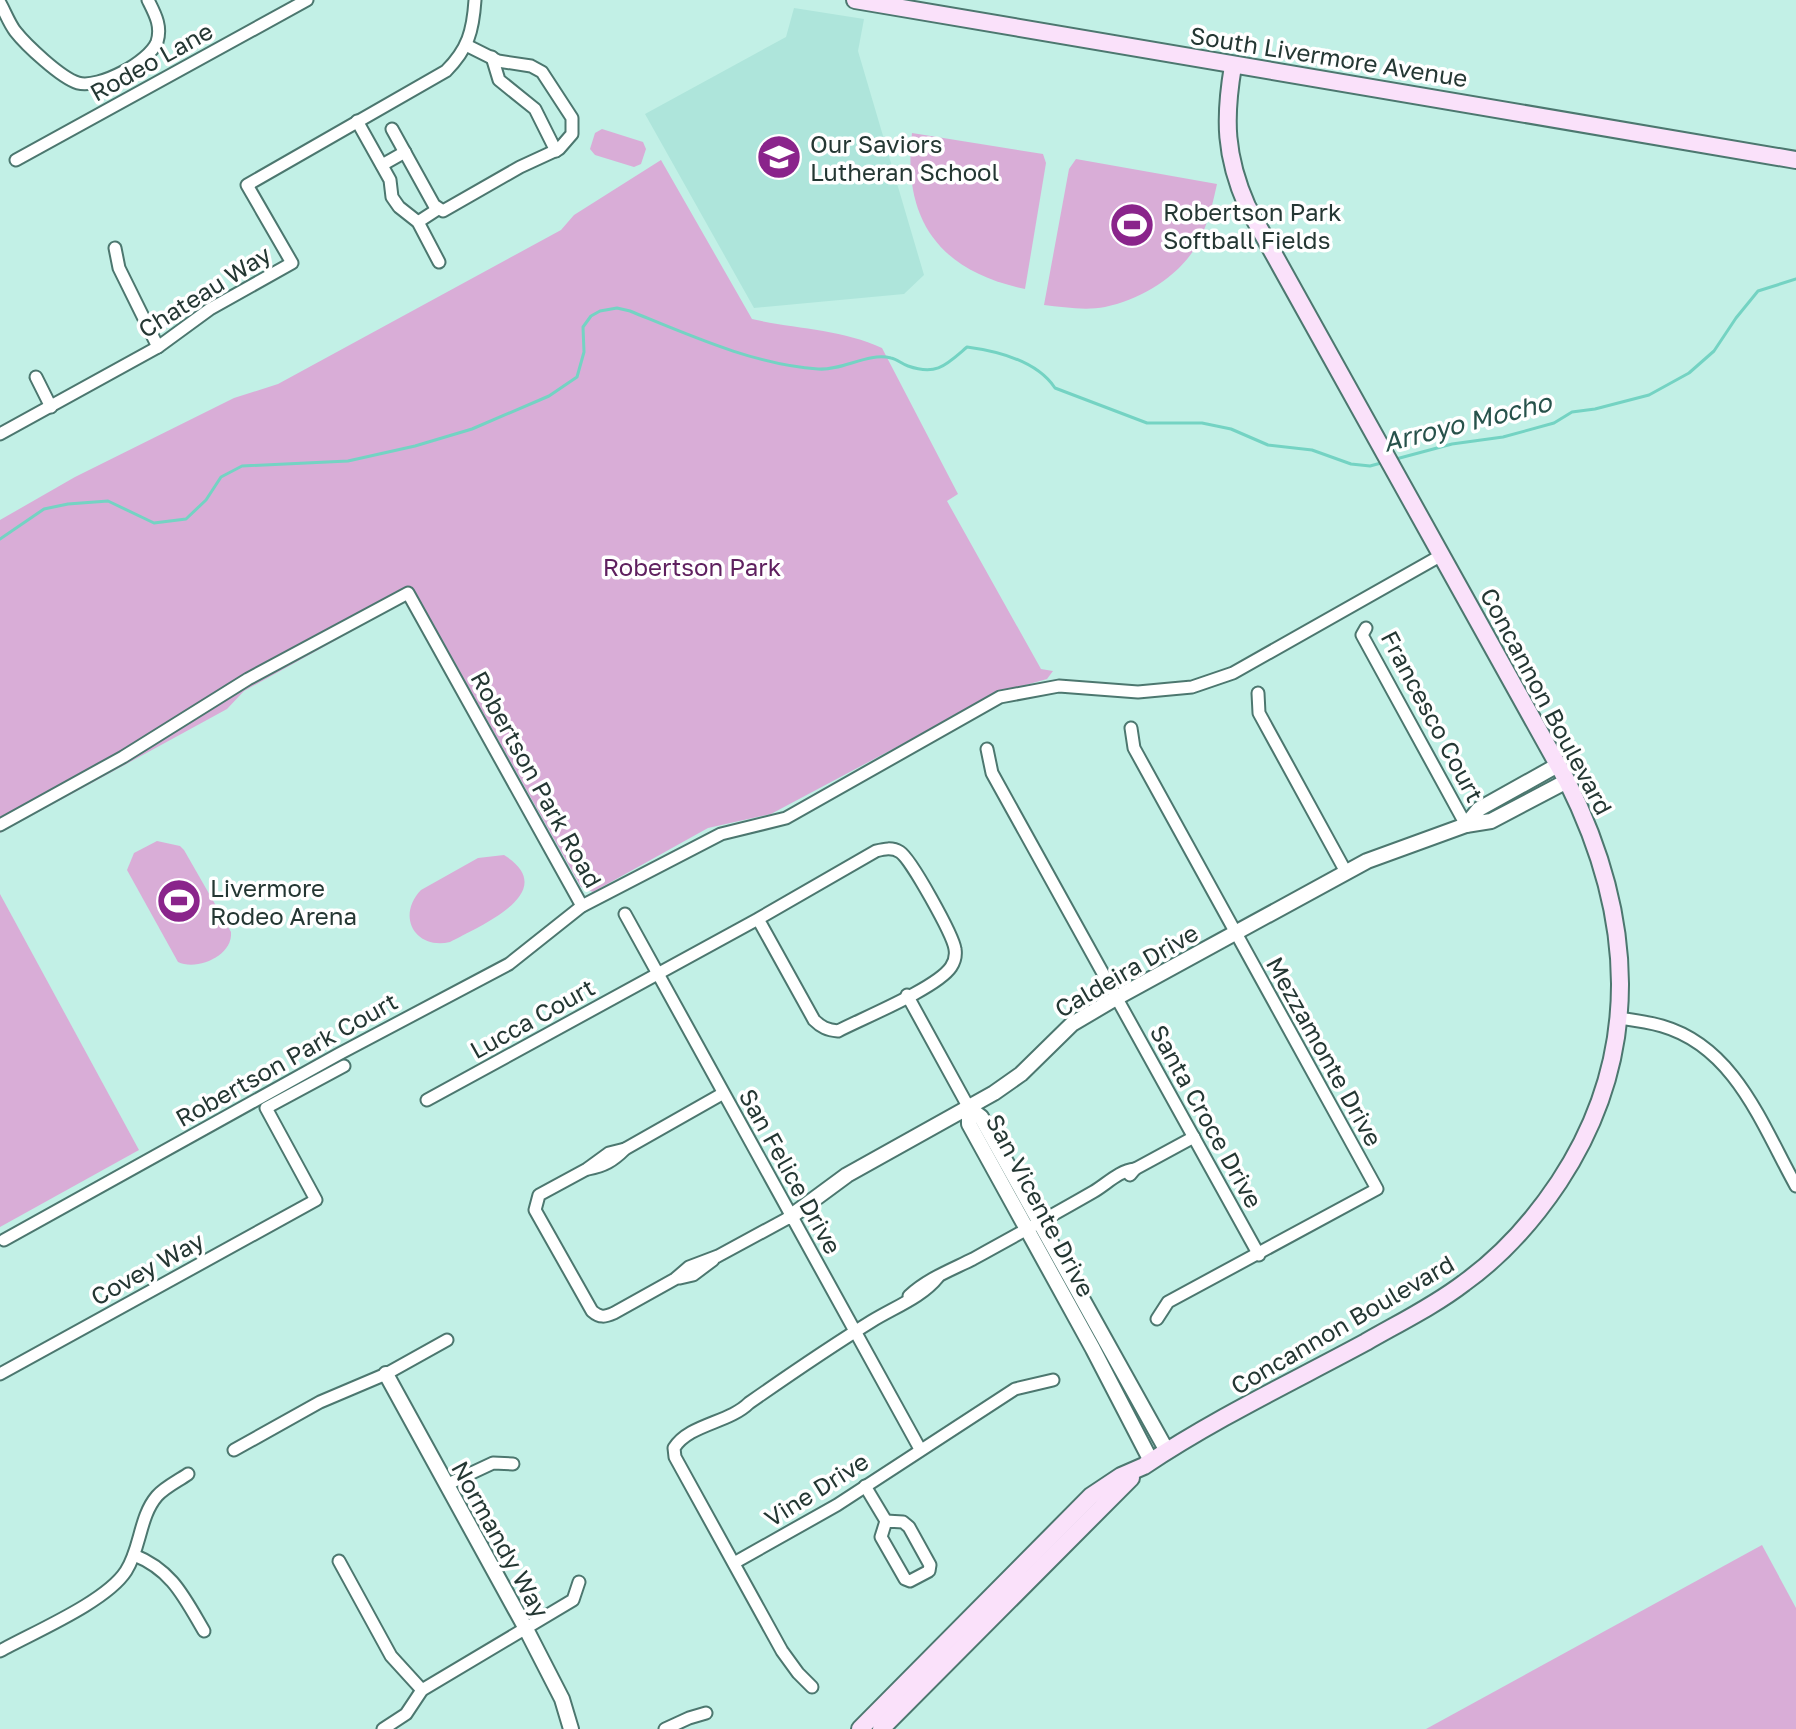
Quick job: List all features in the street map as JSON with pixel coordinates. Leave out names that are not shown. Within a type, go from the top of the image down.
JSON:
[{"type":"main road","name":"South Livermore Avenue","points":[[855,0],[1796,160]]},
{"type":"main road","name":"Concannon Boulevard","points":[[860,1729],[1091,1496],[1121,1476],[1429,1307],[1492,1261],[1521,1233],[1575,1158],[1610,1075],[1619,1018],[1619,945],[1605,873],[1594,840],[1567,781],[1247,206],[1234,176],[1228,147],[1226,115],[1233,66]]},
{"type":"main road","name":"Concannon Boulevard","points":[[881,1729],[1148,1463]]},
{"type":"street","points":[[0,3],[15,31],[26,42],[67,78],[89,85],[100,84],[153,50],[159,28],[148,0]]},
{"type":"street","name":"Rodeo Lane","points":[[16,160],[307,0]]},
{"type":"street","name":"Chateau Way","points":[[0,434],[158,347],[210,309],[292,263],[247,185],[446,71],[457,60],[473,28],[475,0]]},
{"type":"street","points":[[418,222],[438,209],[449,209],[495,180],[556,151],[572,134],[572,118],[549,79],[536,67],[513,64],[466,45]]},
{"type":"street","points":[[492,57],[499,80],[535,109],[556,151]]},
{"type":"street","points":[[357,121],[390,180],[392,197],[418,222],[439,262]]},
{"type":"street","points":[[392,129],[438,209]]},
{"type":"street","points":[[382,165],[405,152]]},
{"type":"street","points":[[115,248],[119,268],[158,347]]},
{"type":"street","points":[[36,377],[51,407]]},
{"type":"street","name":"Robertson Park Road","points":[[0,825],[123,757],[248,679],[408,593],[582,906],[721,834],[786,818],[1000,697],[1059,686],[1138,692],[1192,687],[1233,673],[1440,556]]},
{"type":"street","name":"Francesco Court","points":[[1366,628],[1362,635],[1466,825]]},
{"type":"street","points":[[1258,693],[1259,713],[1346,872]]},
{"type":"street","name":"Mezzamonte Drive","points":[[1131,728],[1134,748],[1377,1189],[1259,1255]]},
{"type":"street","name":"Santa Croce Drive","points":[[987,749],[992,773],[1259,1255]]},
{"type":"street","name":"Caldeira Drive","points":[[1466,825],[1479,809],[1558,765]]},
{"type":"street","name":"Caldeira Drive","points":[[790,1217],[847,1175],[969,1108],[1021,1074],[1072,1024],[1116,998],[1346,872],[1380,856],[1466,825],[1491,821],[1567,781]]},
{"type":"street","points":[[897,850],[908,860],[921,881],[951,937],[956,953],[950,968],[943,975],[838,1031],[821,1027],[814,1020],[758,919],[876,851],[897,850]]},
{"type":"street","name":"Robertson Park Court","points":[[4,1240],[339,1054],[509,964],[582,906]]},
{"type":"street","name":"San Felice Drive","points":[[625,914],[920,1449]]},
{"type":"street","name":"Lucca Court","points":[[427,1100],[758,919]]},
{"type":"street","points":[[907,995],[969,1108]]},
{"type":"street","points":[[1619,1018],[1663,1026],[1696,1042],[1714,1055],[1742,1087],[1796,1186]]},
{"type":"street","name":"Covey Way","points":[[0,1374],[316,1200],[266,1108],[344,1066]]},
{"type":"street","points":[[722,1094],[625,1149],[609,1153],[587,1169],[539,1195],[535,1210],[592,1311],[606,1317],[675,1279],[693,1275],[718,1256],[790,1217]]},
{"type":"street","name":"San Vicente Drive","points":[[969,1108],[969,1124],[1034,1225],[1167,1451]]},
{"type":"street","points":[[812,1687],[786,1658],[675,1457],[674,1448],[680,1440],[725,1417],[734,1406],[749,1403],[903,1302],[927,1291],[938,1277],[1108,1184],[1125,1170],[1135,1169],[1194,1137]]},
{"type":"street","name":"San Vicente Drive","points":[[1034,1225],[1148,1463]]},
{"type":"street","points":[[1157,1319],[1168,1302],[1259,1255]]},
{"type":"street","points":[[234,1450],[320,1402],[386,1374],[447,1340]]},
{"type":"street","name":"Normandy Way","points":[[386,1374],[525,1627],[562,1699],[571,1729]]},
{"type":"street","name":"Vine Drive","points":[[734,1563],[806,1523],[1015,1389],[1053,1380]]},
{"type":"street","points":[[446,1485],[493,1463],[513,1464]]},
{"type":"street","points":[[0,1651],[97,1598],[126,1572],[150,1504],[160,1493],[188,1474]]},
{"type":"street","points":[[865,1486],[886,1521],[881,1537],[905,1579],[910,1581],[929,1571],[930,1565],[909,1527],[903,1522],[886,1521]]},
{"type":"street","points":[[134,1555],[156,1564],[180,1590],[204,1631]]},
{"type":"street","points":[[339,1561],[391,1656],[422,1690]]},
{"type":"street","points":[[383,1729],[406,1714],[422,1690],[573,1600],[579,1582]]},
{"type":"street","points":[[665,1729],[706,1713]]},
{"type":"shaded area","name":"Our Saviors Lutheran School","points":[[794,8],[864,19],[858,51],[924,275],[904,294],[754,308],[645,114],[786,37]]},
{"type":"green space","points":[[602,129],[643,142],[646,149],[641,164],[634,167],[595,155],[590,149],[595,133]]},
{"type":"green space","points":[[912,133],[1043,154],[1046,163],[1025,289],[995,281],[970,269],[949,255],[932,237],[913,192],[910,164]]},
{"type":"green space","name":"Robertson Park Softball Fields","points":[[1076,159],[1217,184],[1204,231],[1185,262],[1148,291],[1105,307],[1082,309],[1044,305],[1069,169]]},
{"type":"green space","name":"Robertson Park","points":[[661,160],[752,319],[835,333],[882,348],[958,494],[947,501],[1041,669],[1053,671],[1047,679],[998,693],[771,814],[708,828],[593,892],[581,887],[417,595],[244,691],[227,709],[0,833],[0,520],[75,477],[234,398],[278,384],[561,230],[574,215]]},
{"type":"green space","name":"Livermore Rodeo Arena","points":[[157,841],[180,846],[184,850],[231,932],[226,948],[204,963],[178,962],[127,870],[134,853]]},
{"type":"green space","points":[[504,855],[520,869],[525,882],[520,895],[510,906],[450,942],[427,941],[419,936],[413,929],[410,910],[421,890],[478,858]]},
{"type":"green space","points":[[0,894],[139,1150],[0,1227]]},
{"type":"green space","points":[[1762,1545],[1796,1608],[1796,1729],[1426,1729]]},
{"type":"waterway","name":"Arroyo Mocho","points":[[1396,459],[1452,444],[1503,437],[1554,423],[1572,412],[1649,395],[1689,373],[1714,351],[1758,291],[1796,279]]},
{"type":"waterway","name":"Arroyo Mocho","points":[[0,539],[44,509],[68,504],[108,501],[154,523],[186,519],[206,500],[221,477],[242,466],[348,461],[472,429],[549,396],[577,377],[584,352],[583,327],[591,316],[617,308],[722,348],[770,362],[818,369],[882,357],[926,370],[947,364],[967,347],[979,349],[1016,359],[1038,371],[1055,388],[1147,423],[1202,423],[1231,429],[1268,445],[1312,450],[1351,464],[1370,466],[1381,463]]},
{"type":"place","name":"Our Saviors Lutheran School","points":[[779,157]]},
{"type":"place","name":"Robertson Park Softball Fields","points":[[1132,225]]},
{"type":"place","name":"Livermore Rodeo Arena","points":[[179,901]]}]
